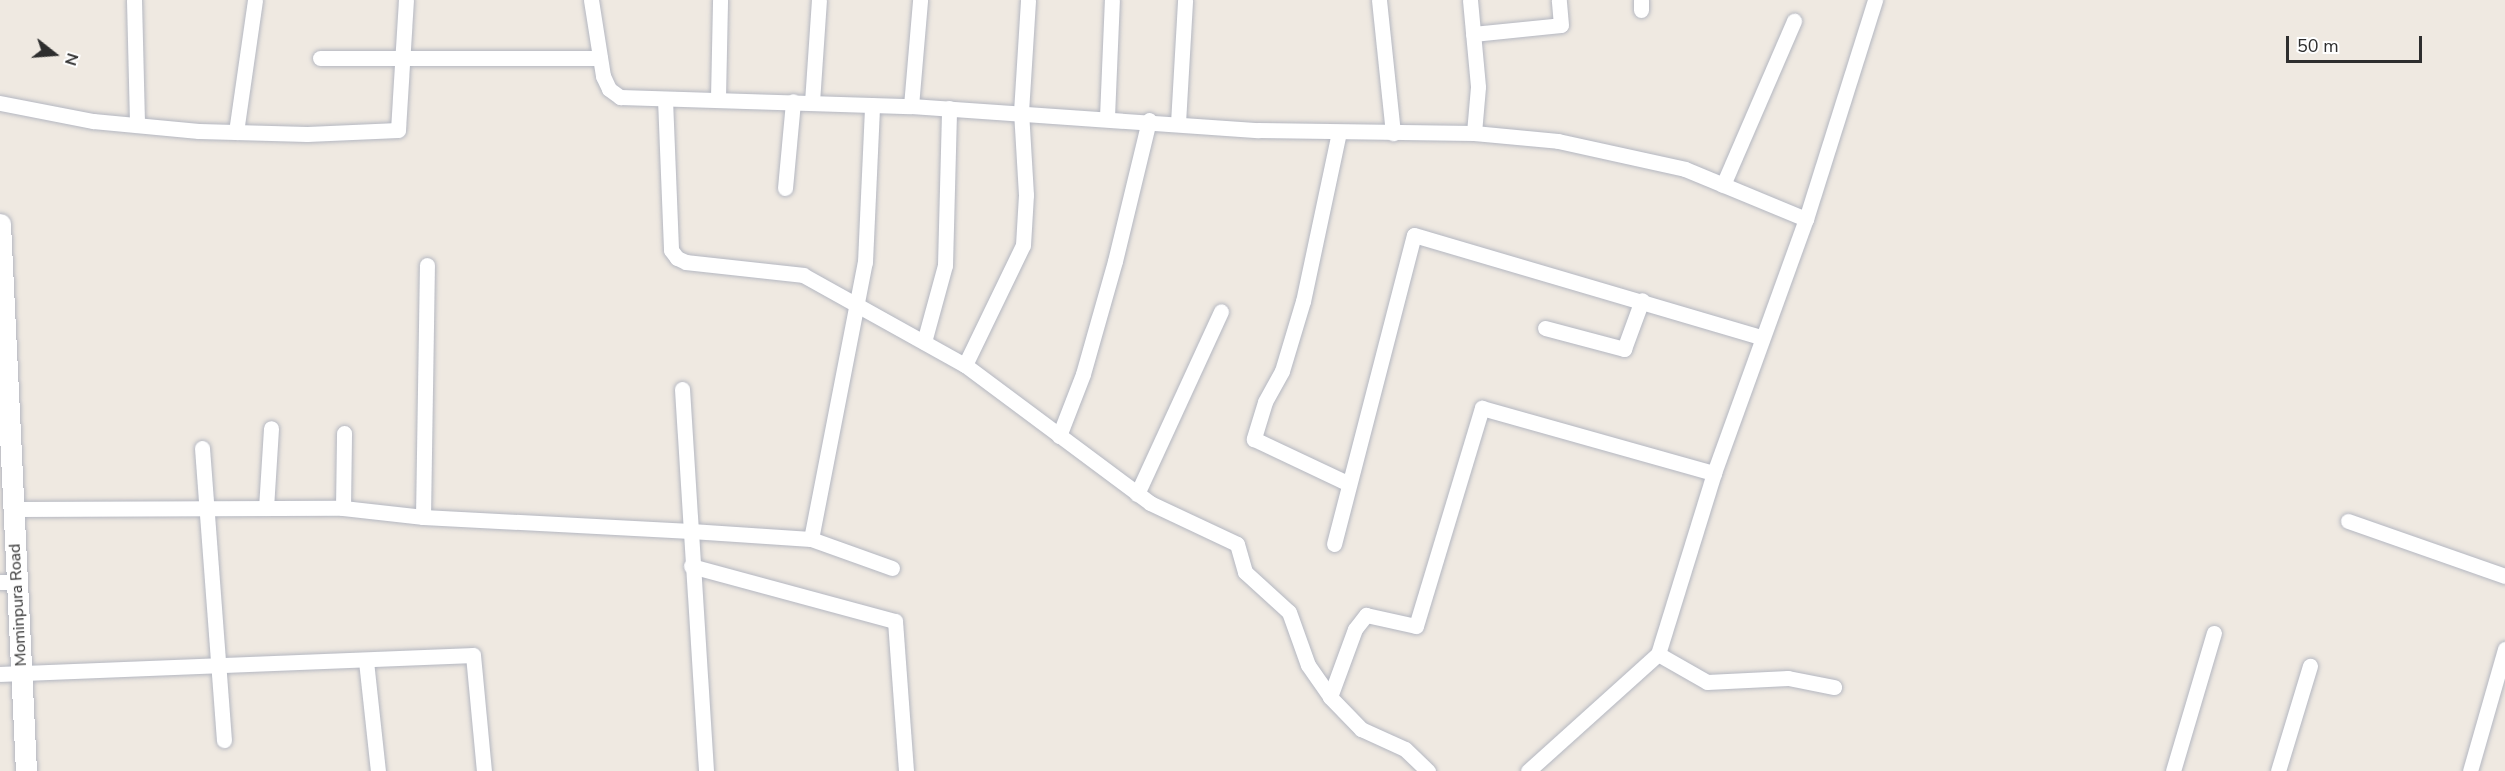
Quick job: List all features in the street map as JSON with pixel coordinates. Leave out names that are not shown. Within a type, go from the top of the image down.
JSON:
[{"type":"main road","name":"Mominpura Road","points":[[0,224],[3,361],[14,509],[9,582],[21,671],[26,771]]},
{"type":"street","points":[[134,0],[137,125]]},
{"type":"street","points":[[236,132],[255,0]]},
{"type":"street","points":[[0,103],[93,121],[236,132],[398,130],[406,0]]},
{"type":"street","points":[[591,0],[600,58],[609,89],[620,97],[718,98],[911,106],[1339,132],[1474,133],[1558,141],[1685,169],[1806,219]]},
{"type":"street","points":[[718,98],[720,0]]},
{"type":"street","points":[[812,102],[819,0]]},
{"type":"street","points":[[911,106],[920,0]]},
{"type":"street","points":[[965,365],[1023,245],[1026,195],[1022,112],[1028,0]]},
{"type":"street","points":[[1107,117],[1112,0]]},
{"type":"street","points":[[1178,123],[1185,0]]},
{"type":"street","points":[[1379,0],[1393,133]]},
{"type":"street","points":[[1470,0],[1478,87],[1474,133]]},
{"type":"street","points":[[1473,34],[1561,25],[1559,0]]},
{"type":"street","points":[[1528,771],[1658,654],[1714,473],[1761,337],[1806,219],[1875,0]]},
{"type":"street","points":[[1724,184],[1794,21]]},
{"type":"street","points":[[320,58],[402,60],[600,58]]},
{"type":"street","points":[[665,99],[672,250],[677,258],[686,262],[803,275],[965,365],[1137,494],[1237,544],[1245,572],[1289,612],[1308,665],[1330,697],[1361,729],[1405,749],[1428,771]]},
{"type":"street","points":[[785,188],[793,101]]},
{"type":"street","points":[[811,539],[865,262],[872,105]]},
{"type":"street","points":[[924,342],[945,265],[949,108]]},
{"type":"street","points":[[1059,436],[1083,374],[1115,261],[1149,120]]},
{"type":"street","points":[[1339,132],[1303,301],[1282,371],[1265,402],[1254,439],[1349,484]]},
{"type":"street","points":[[1334,544],[1413,235],[1642,300],[1761,337]]},
{"type":"street","points":[[423,517],[427,265]]},
{"type":"street","points":[[1545,328],[1624,349],[1642,300]]},
{"type":"street","points":[[1137,494],[1221,312]]},
{"type":"street","points":[[682,389],[691,566],[706,771]]},
{"type":"street","points":[[1330,697],[1354,629],[1366,615],[1416,626],[1482,408],[1714,473]]},
{"type":"street","points":[[266,508],[271,428]]},
{"type":"street","points":[[343,508],[344,433]]},
{"type":"street","points":[[202,448],[224,741]]},
{"type":"street","points":[[14,509],[343,508],[423,517],[811,539],[892,568]]},
{"type":"street","points":[[2348,520],[2505,576]]},
{"type":"street","points":[[691,566],[895,621],[906,771]]},
{"type":"street","points":[[2173,771],[2214,633]]},
{"type":"street","points":[[2470,771],[2505,649]]},
{"type":"street","points":[[1658,654],[1707,682],[1788,678],[1834,687]]},
{"type":"street","points":[[0,674],[21,671],[366,661],[473,655],[484,771]]},
{"type":"street","points":[[366,661],[378,771]]},
{"type":"street","points":[[2278,771],[2310,666]]}]
